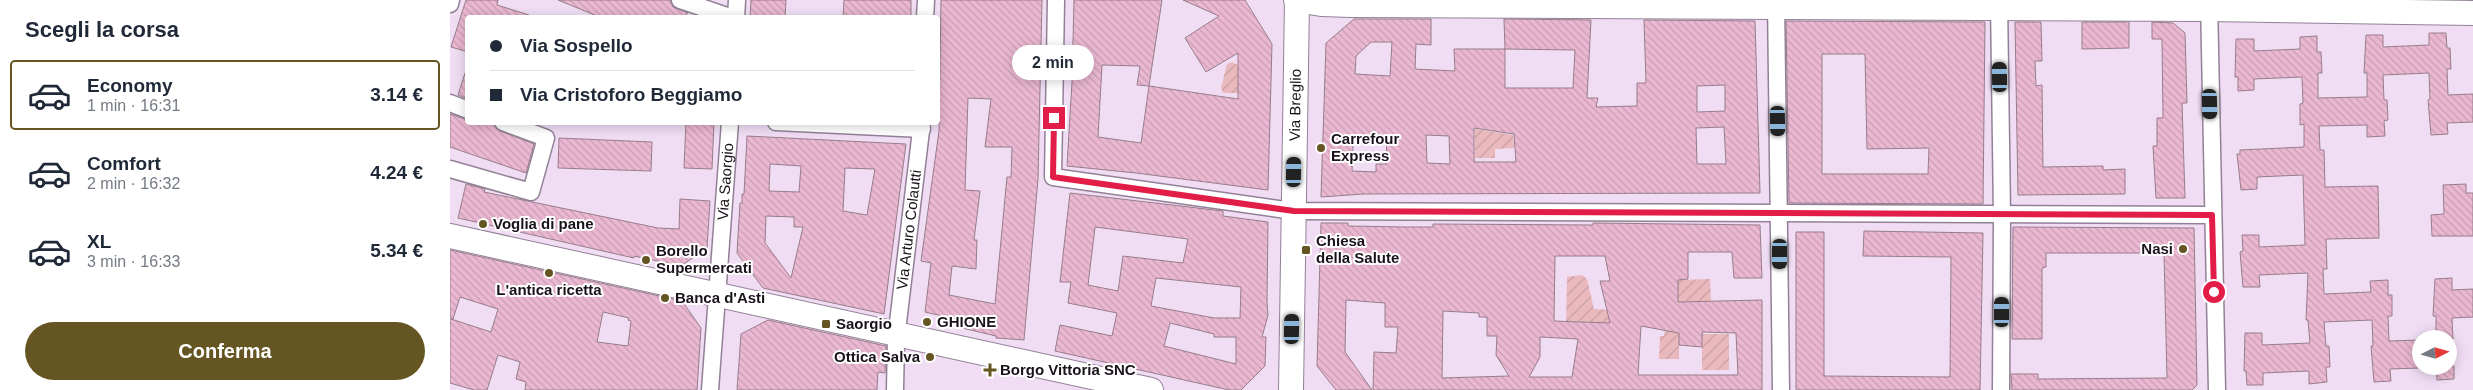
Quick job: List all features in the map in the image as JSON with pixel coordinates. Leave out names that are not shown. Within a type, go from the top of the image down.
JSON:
[{"type":"street","points":[[450,4],[451,0]]},
{"type":"street","points":[[680,0],[725,15]]},
{"type":"street","points":[[734,15],[737,0]]},
{"type":"street","points":[[925,15],[926,0]]},
{"type":"street","points":[[1056,0],[1053,177],[1294,211],[2212,215]]},
{"type":"street","points":[[1297,0],[1320,4],[1448,2],[2209,4],[2473,13]]},
{"type":"street","name":"Via Breglio","points":[[1291,390],[1297,0]]},
{"type":"street","points":[[1776,3],[1781,390]]},
{"type":"street","points":[[1999,4],[2002,215],[2001,390]]},
{"type":"street","points":[[2209,4],[2217,390]]},
{"type":"street","points":[[450,103],[465,109]]},
{"type":"street","points":[[450,169],[531,192],[546,138],[511,125]]},
{"type":"street","name":"Via Saorgio","points":[[710,390],[730,125]]},
{"type":"street","points":[[886,125],[922,126]]},
{"type":"street","name":"Via Arturo Colautti","points":[[895,390],[897,336],[922,126]]},
{"type":"street","points":[[450,236],[716,294],[1087,383],[1151,390]]},
{"type":"shaded area","points":[[1232,62],[1238,65],[1238,93],[1223,93],[1221,88],[1227,64]]},
{"type":"shaded area","points":[[1475,129],[1513,135],[1514,148],[1495,149],[1495,158],[1475,158]]},
{"type":"shaded area","points":[[1582,275],[1587,279],[1594,309],[1619,310],[1623,324],[1566,321],[1567,277]]},
{"type":"shaded area","points":[[1710,279],[1711,301],[1678,302],[1678,280]]},
{"type":"shaded area","points":[[1665,330],[1679,333],[1679,359],[1659,359],[1660,336],[1664,336]]},
{"type":"shaded area","points":[[1702,334],[1729,334],[1729,370],[1702,370]]},
{"type":"building","points":[[466,0],[498,0],[497,5],[529,15],[465,15],[465,51],[451,47]]},
{"type":"building","points":[[558,0],[670,0],[673,7],[688,13],[686,15],[595,15]]},
{"type":"building","points":[[751,0],[786,0],[785,15],[750,15]]},
{"type":"building","points":[[844,0],[911,0],[911,15],[843,15]]},
{"type":"building","points":[[941,0],[1042,0],[1038,179],[1024,340],[996,338],[996,336],[958,327],[960,320],[925,312],[931,263],[921,261],[940,125]],"holes":[[[968,98],[991,99],[985,147],[1012,147],[1011,177],[1007,177],[995,304],[949,295],[952,266],[976,269],[977,240],[974,240],[980,191],[965,190]]]},
{"type":"building","points":[[1074,0],[1162,0],[1149,86],[1238,99],[1238,53],[1206,72],[1185,38],[1219,16],[1183,0],[1245,0],[1272,44],[1268,190],[1067,166]],"holes":[[[1102,65],[1140,66],[1137,85],[1149,86],[1141,143],[1098,137]]]},
{"type":"building","points":[[1354,19],[1431,19],[1431,45],[1416,44],[1415,69],[1455,71],[1454,49],[1505,49],[1504,19],[1591,20],[1587,98],[1598,98],[1596,107],[1637,106],[1637,83],[1646,83],[1644,20],[1755,21],[1760,193],[1363,194],[1321,197],[1326,43]],"holes":[[[1371,42],[1392,42],[1390,76],[1355,74],[1356,56]],[[1505,49],[1575,50],[1573,88],[1505,88]],[[1725,85],[1725,111],[1697,112],[1697,86]],[[1724,127],[1726,164],[1697,164],[1696,128]],[[1474,128],[1514,134],[1516,162],[1474,162]],[[1387,135],[1386,164],[1376,164],[1376,172],[1352,171],[1353,144]],[[1426,135],[1449,136],[1450,164],[1427,163]]]},
{"type":"building","points":[[1786,21],[1985,22],[1983,204],[1789,203]],"holes":[[[1822,54],[1865,54],[1867,149],[1929,148],[1928,174],[1822,174]]]},
{"type":"building","points":[[2015,22],[2041,22],[2042,61],[2035,61],[2036,86],[2042,85],[2043,167],[2103,166],[2103,170],[2125,169],[2125,194],[2018,195]]},
{"type":"building","points":[[2082,22],[2129,22],[2129,48],[2082,49]]},
{"type":"building","points":[[2152,22],[2173,23],[2185,33],[2187,103],[2182,103],[2185,198],[2156,198],[2153,146],[2157,146],[2157,118],[2163,118],[2162,39],[2152,39]]},
{"type":"building","points":[[2429,33],[2446,33],[2447,48],[2450,48],[2451,69],[2447,69],[2448,95],[2473,94],[2473,122],[2447,123],[2448,134],[2431,135],[2428,100],[2430,99],[2429,73],[2383,75],[2384,100],[2387,100],[2388,120],[2384,121],[2385,136],[2367,137],[2367,125],[2319,126],[2320,150],[2324,150],[2325,187],[2378,186],[2379,238],[2326,239],[2327,269],[2323,269],[2324,294],[2371,292],[2370,281],[2388,280],[2388,295],[2392,295],[2392,316],[2388,316],[2389,341],[2412,340],[2412,368],[2390,369],[2391,381],[2374,382],[2371,346],[2373,346],[2372,320],[2324,322],[2326,346],[2329,346],[2330,367],[2326,367],[2327,382],[2309,384],[2309,371],[2263,373],[2263,385],[2247,385],[2246,371],[2244,371],[2245,333],[2262,333],[2262,345],[2310,343],[2308,320],[2306,320],[2308,273],[2259,275],[2260,287],[2243,287],[2240,252],[2243,251],[2242,235],[2259,235],[2259,247],[2305,245],[2303,175],[2257,177],[2257,189],[2241,190],[2237,154],[2240,154],[2240,150],[2304,147],[2304,124],[2300,125],[2300,104],[2303,103],[2302,77],[2254,79],[2254,90],[2238,91],[2238,77],[2235,77],[2236,39],[2254,39],[2254,51],[2300,49],[2300,37],[2317,36],[2317,52],[2321,52],[2322,73],[2318,73],[2318,98],[2367,97],[2367,73],[2364,73],[2366,35],[2383,35],[2383,47],[2429,45]]},
{"type":"building","points":[[465,73],[465,98],[458,95]]},
{"type":"building","points":[[450,114],[465,119],[465,125],[495,125],[500,131],[534,144],[526,173],[450,147]]},
{"type":"building","points":[[686,125],[714,125],[712,169],[684,168]]},
{"type":"building","points":[[747,136],[906,144],[884,314],[763,288],[737,253],[740,203],[742,203],[742,194],[744,194]],"holes":[[[770,164],[801,166],[799,192],[769,191]],[[845,168],[875,169],[867,215],[843,211]],[[766,216],[794,217],[794,227],[803,227],[791,278],[765,243]]]},
{"type":"building","points":[[559,138],[652,142],[651,171],[558,168]]},
{"type":"building","points":[[466,184],[485,189],[484,192],[658,228],[679,229],[680,199],[710,201],[707,248],[681,266],[634,256],[634,258],[458,218]]},
{"type":"building","points":[[2466,184],[2466,193],[2473,193],[2473,236],[2432,236],[2431,215],[2444,214],[2443,185]]},
{"type":"building","points":[[1070,193],[1223,211],[1223,216],[1268,222],[1268,315],[1262,337],[1266,337],[1265,366],[1241,390],[1229,390],[1055,351],[1060,325],[1112,336],[1117,313],[1068,303],[1071,282],[1060,282]],"holes":[[[1095,227],[1188,239],[1183,263],[1123,256],[1118,291],[1088,285]],[[1156,278],[1241,287],[1240,318],[1214,318],[1151,306]],[[1170,323],[1214,334],[1214,337],[1236,337],[1236,364],[1164,346]]]},
{"type":"building","points":[[1321,223],[1348,223],[1348,226],[1406,227],[1433,227],[1433,224],[1593,225],[1593,223],[1760,225],[1762,278],[1734,278],[1732,252],[1688,252],[1688,279],[1678,280],[1678,302],[1762,300],[1762,390],[1373,390],[1374,352],[1396,353],[1398,327],[1385,327],[1385,303],[1346,300],[1345,352],[1372,390],[1336,390],[1317,366]],"holes":[[[1555,256],[1605,256],[1610,281],[1600,281],[1610,323],[1554,321]],[[1443,311],[1479,313],[1479,317],[1487,317],[1487,336],[1497,336],[1496,355],[1509,376],[1442,378]],[[1641,326],[1679,333],[1679,345],[1702,347],[1702,332],[1736,333],[1738,375],[1638,375]],[[1540,337],[1578,339],[1572,377],[1529,377],[1540,357]]]},
{"type":"building","points":[[2013,227],[2194,228],[2197,385],[2192,390],[2012,390],[2011,374],[2038,374],[2038,379],[2167,378],[2164,253],[2046,253],[2046,267],[2042,268],[2042,339],[2012,339]]},
{"type":"building","points":[[1864,231],[1983,233],[1980,390],[1796,390],[1796,232],[1824,232],[1824,376],[1950,377],[1951,257],[1863,256]]},
{"type":"building","points":[[450,250],[682,301],[701,328],[697,390],[525,390],[526,382],[516,379],[520,362],[498,355],[487,390],[474,390],[450,383]],"holes":[[[460,297],[498,309],[491,332],[451,319],[453,319]],[[603,312],[629,318],[628,320],[631,321],[628,346],[597,342]]]},
{"type":"building","points":[[2452,278],[2452,290],[2473,289],[2473,317],[2452,318],[2453,330],[2436,330],[2436,316],[2433,316],[2435,279]]},
{"type":"building","points":[[768,320],[886,346],[885,373],[878,372],[877,390],[737,390],[741,334]]},
{"type":"building","points":[[2437,375],[2454,375],[2454,379],[2437,380]]},
{"type":"place","name":"Carrefour Express","points":[[1321,148]]},
{"type":"place","name":"Voglia di pane","points":[[483,224]]},
{"type":"place","name":"Nasi","points":[[2183,249]]},
{"type":"place","name":"Chiesa della Salute","points":[[1306,250]]},
{"type":"place","name":"Borello Supermercati","points":[[646,260]]},
{"type":"place","name":"L'antica ricetta","points":[[549,273]]},
{"type":"place","name":"Banca d'Asti","points":[[665,298]]},
{"type":"place","name":"GHIONE","points":[[927,322]]},
{"type":"place","name":"Saorgio","points":[[826,324]]},
{"type":"place","name":"Ottica Salva","points":[[930,357]]},
{"type":"place","name":"Borgo Vittoria SNC","points":[[990,370]]},
{"type":"route","points":[[1054,118],[1053,177],[1294,211],[1798,215],[2212,215],[2214,292]]}]
